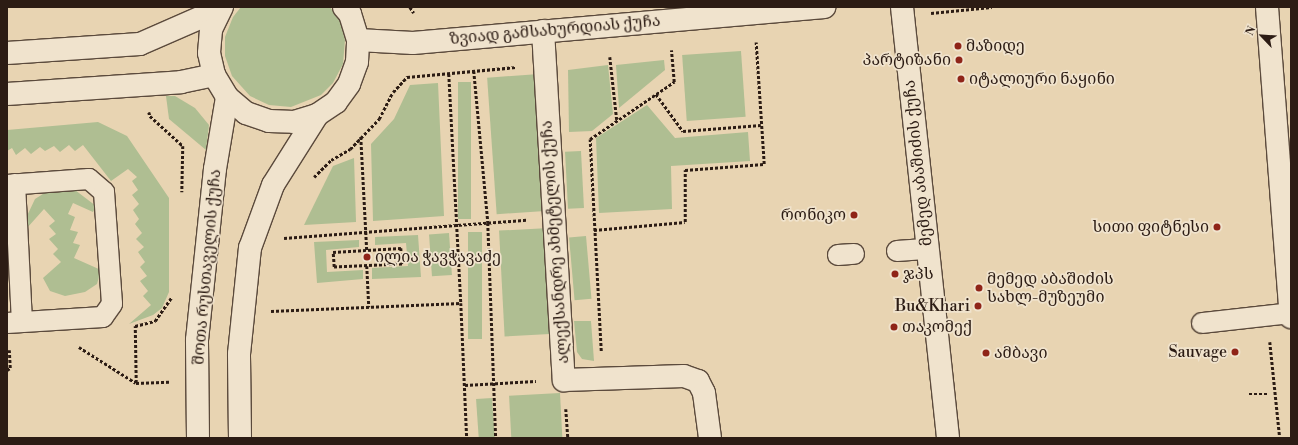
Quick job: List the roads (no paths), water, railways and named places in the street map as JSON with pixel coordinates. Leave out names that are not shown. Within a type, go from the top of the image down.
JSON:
[{"type":"street","name":"ზვიად გამსახურდიას ქუჩა","points":[[358,40],[413,43],[824,7]]},
{"type":"street","name":"მემედ აბაშიძის ქუჩა","points":[[902,7],[948,438]]},
{"type":"street","points":[[1267,7],[1285,132],[1291,317]]},
{"type":"street","points":[[7,53],[140,44],[221,8]]},
{"type":"street","points":[[221,8],[211,30],[209,53],[214,75],[227,97],[246,113],[269,122],[294,122],[317,115],[336,102],[349,84],[357,62],[358,40],[349,9]]},
{"type":"street","name":"ალექსანდრე ახმეტელის ქუჩა","points":[[543,31],[553,218],[564,380],[684,376],[698,381],[704,393],[710,438]]},
{"type":"street","points":[[7,94],[146,86],[214,75]]},
{"type":"street","name":"შოთა რუსთაველის ქუჩა","points":[[198,438],[197,340],[215,169],[227,97]]},
{"type":"street","points":[[240,438],[239,354],[250,248],[273,185],[317,115]]},
{"type":"lane","points":[[89,179],[104,192],[112,304],[103,317],[15,322],[11,185],[89,179]]},
{"type":"lane","points":[[897,252],[928,249]]},
{"type":"lane","points":[[1202,323],[1290,314]]},
{"type":"place","name":"მაზიდე","points":[[958,46]]},
{"type":"place","name":"პარტიზანი","points":[[959,60]]},
{"type":"place","name":"იტალიური ნაყინი","points":[[961,79]]},
{"type":"place","name":"რონიკო","points":[[854,215]]},
{"type":"place","name":"სითი ფიტნესი","points":[[1217,227]]},
{"type":"place","name":"ილია ჭავჭავაძე","points":[[367,257]]},
{"type":"place","name":"ჯპს","points":[[895,274]]},
{"type":"place","name":"მემედ აბაშიძის სახლ-მუზეუმი","points":[[979,288]]},
{"type":"place","name":"Bu&Khari","points":[[978,306]]},
{"type":"place","name":"თაკომექ","points":[[894,327]]},
{"type":"place","name":"Sauvage","points":[[1235,352]]},
{"type":"place","name":"ამბავი","points":[[986,353]]}]
